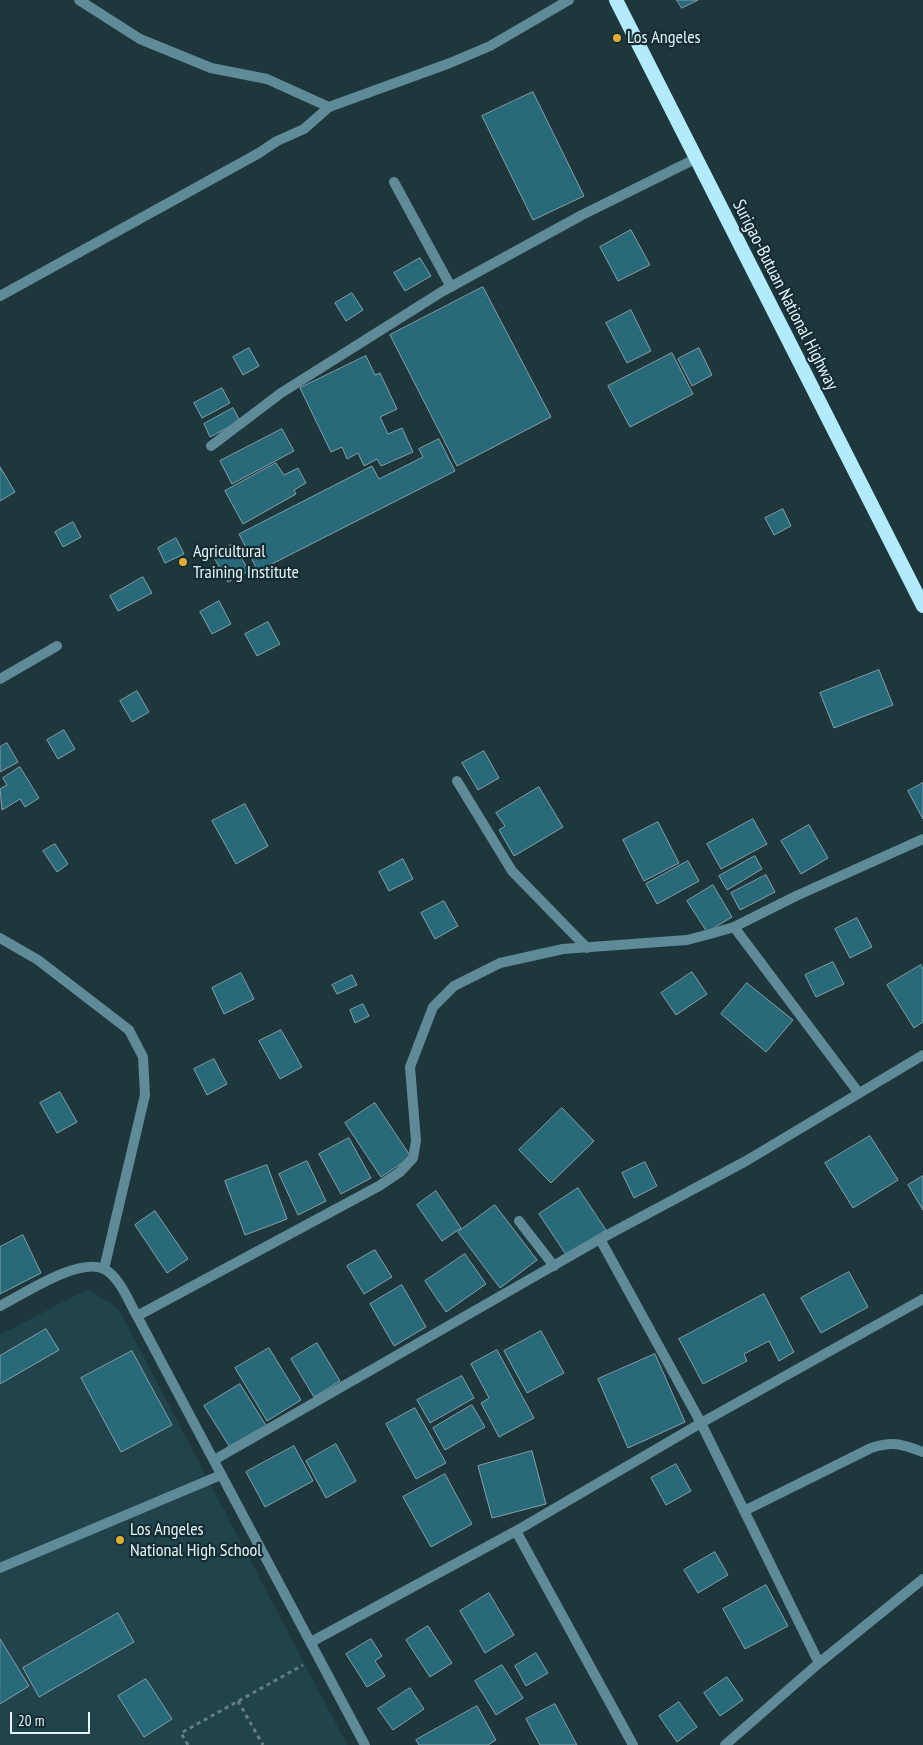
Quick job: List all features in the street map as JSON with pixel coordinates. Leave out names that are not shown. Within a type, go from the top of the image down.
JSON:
[{"type":"highway","name":"Surigao-Butuan National Highway","points":[[616,0],[923,606]]},
{"type":"street","points":[[79,0],[140,39],[211,68],[267,78],[329,107]]},
{"type":"street","points":[[0,296],[259,153],[277,141],[304,129],[329,107],[490,46],[569,0]]},
{"type":"street","points":[[211,446],[281,393],[451,287],[582,215],[695,159]]},
{"type":"street","points":[[394,182],[451,287]]},
{"type":"street","points":[[0,679],[57,646]]},
{"type":"street","points":[[457,781],[512,871],[587,948]]},
{"type":"street","points":[[137,1316],[379,1186],[400,1172],[413,1158],[416,1141],[410,1067],[432,1007],[454,986],[500,963],[563,949],[687,940],[734,927],[796,896],[923,839]]},
{"type":"street","points":[[734,927],[858,1092]]},
{"type":"street","points":[[0,938],[38,960],[129,1030],[142,1057],[145,1095],[104,1269]]},
{"type":"street","points":[[214,1460],[600,1239],[746,1161],[858,1092],[923,1055]]},
{"type":"street","points":[[519,1221],[554,1266]]},
{"type":"street","points":[[600,1239],[701,1423],[819,1663]]},
{"type":"street","points":[[0,1306],[65,1272],[86,1266],[104,1269],[114,1278],[137,1316],[319,1656],[364,1745]]},
{"type":"street","points":[[311,1642],[516,1531],[701,1423],[923,1299]]},
{"type":"street","points":[[744,1511],[871,1448],[887,1443],[898,1443],[923,1452]]},
{"type":"street","points":[[0,1568],[221,1475]]},
{"type":"street","points":[[516,1531],[633,1745]]},
{"type":"street","points":[[725,1745],[819,1663],[923,1579]]},
{"type":"path","points":[[188,1745],[181,1733],[319,1656]]},
{"type":"path","points":[[238,1701],[264,1745]]},
{"type":"shaded area","name":"Los Angeles National High School","points":[[88,1289],[118,1308],[347,1745],[0,1745],[0,1335]]},
{"type":"building","points":[[677,0],[698,0],[682,8]]},
{"type":"building","points":[[533,92],[584,196],[533,220],[482,116]]},
{"type":"building","points":[[631,230],[650,265],[618,281],[600,247]]},
{"type":"building","points":[[420,258],[431,276],[405,291],[394,273]]},
{"type":"building","points":[[483,287],[551,417],[457,466],[390,335]]},
{"type":"building","points":[[352,293],[363,310],[346,321],[335,303]]},
{"type":"building","points":[[631,310],[651,351],[627,363],[606,323]]},
{"type":"building","points":[[249,348],[259,366],[243,375],[233,357]]},
{"type":"building","points":[[699,348],[712,375],[692,386],[678,359]]},
{"type":"building","points":[[672,353],[693,394],[630,427],[608,386]]},
{"type":"building","points":[[366,356],[375,375],[380,373],[397,409],[380,417],[388,434],[402,428],[413,452],[381,466],[377,459],[364,466],[358,453],[347,459],[342,447],[331,452],[300,388]]},
{"type":"building","points":[[222,388],[230,403],[202,418],[194,403]]},
{"type":"building","points":[[233,408],[240,421],[210,437],[204,424]]},
{"type":"building","points":[[282,429],[294,451],[232,484],[220,461]]},
{"type":"building","points":[[439,439],[455,471],[258,571],[239,534],[372,466],[379,479],[423,457],[419,449]]},
{"type":"building","points":[[276,463],[284,475],[298,468],[306,483],[294,490],[296,494],[243,524],[225,491]]},
{"type":"building","points":[[0,467],[15,492],[0,501]]},
{"type":"building","points":[[783,509],[791,526],[774,535],[765,518]]},
{"type":"building","points":[[73,522],[81,537],[63,547],[55,532]]},
{"type":"building","points":[[176,538],[184,554],[165,563],[158,548]]},
{"type":"building","points":[[233,544],[249,571],[228,582],[213,556]]},
{"type":"building","points":[[143,577],[152,593],[118,611],[110,596]]},
{"type":"building","points":[[219,601],[231,624],[212,634],[200,612]]},
{"type":"building","points":[[268,622],[280,644],[257,656],[245,634]]},
{"type":"building","points":[[879,670],[893,705],[834,728],[820,693]]},
{"type":"building","points":[[137,691],[149,712],[132,722],[120,701]]},
{"type":"building","points":[[64,730],[75,749],[58,759],[47,740]]},
{"type":"building","points":[[7,743],[18,762],[0,772],[0,747]]},
{"type":"building","points":[[484,751],[499,778],[478,790],[462,763]]},
{"type":"building","points":[[20,767],[39,798],[25,807],[20,799],[2,810],[0,789],[7,785],[3,778]]},
{"type":"building","points":[[923,783],[923,819],[908,791]]},
{"type":"building","points":[[539,787],[563,827],[514,856],[499,830],[505,826],[496,813]]},
{"type":"building","points":[[245,804],[268,846],[236,864],[212,821]]},
{"type":"building","points":[[753,819],[767,844],[721,869],[707,844]]},
{"type":"building","points":[[658,822],[679,863],[644,881],[623,840]]},
{"type":"building","points":[[809,825],[828,858],[801,874],[781,841]]},
{"type":"building","points":[[55,844],[68,864],[57,872],[43,851]]},
{"type":"building","points":[[755,856],[762,869],[727,890],[719,876]]},
{"type":"building","points":[[403,859],[413,879],[389,891],[379,872]]},
{"type":"building","points":[[688,861],[699,881],[657,904],[646,884]]},
{"type":"building","points":[[766,875],[775,892],[740,910],[731,893]]},
{"type":"building","points":[[713,885],[732,917],[707,932],[687,901]]},
{"type":"building","points":[[444,901],[458,926],[435,939],[421,913]]},
{"type":"building","points":[[857,918],[872,947],[850,958],[835,929]]},
{"type":"building","points":[[833,962],[844,984],[816,997],[805,975]]},
{"type":"building","points":[[921,965],[923,969],[923,1022],[914,1028],[887,985]]},
{"type":"building","points":[[692,972],[707,994],[676,1015],[661,993]]},
{"type":"building","points":[[241,973],[254,999],[224,1014],[212,988]]},
{"type":"building","points":[[352,975],[357,985],[337,994],[332,985]]},
{"type":"building","points":[[747,983],[793,1020],[766,1052],[721,1014]]},
{"type":"building","points":[[363,1004],[369,1016],[355,1023],[350,1010]]},
{"type":"building","points":[[281,1030],[302,1067],[280,1079],[259,1041]]},
{"type":"building","points":[[214,1059],[227,1084],[207,1095],[194,1069]]},
{"type":"building","points":[[60,1092],[77,1122],[57,1133],[40,1103]]},
{"type":"building","points":[[375,1103],[411,1157],[381,1177],[345,1123]]},
{"type":"building","points":[[562,1108],[594,1141],[551,1183],[519,1150]]},
{"type":"building","points":[[870,1136],[898,1180],[853,1208],[825,1163]]},
{"type":"building","points":[[349,1138],[371,1178],[341,1194],[319,1154]]},
{"type":"building","points":[[307,1161],[326,1201],[298,1215],[279,1174]]},
{"type":"building","points":[[645,1162],[657,1186],[634,1198],[622,1173]]},
{"type":"building","points":[[267,1165],[287,1219],[245,1235],[225,1181]]},
{"type":"building","points":[[923,1176],[923,1210],[908,1185]]},
{"type":"building","points":[[578,1188],[606,1230],[567,1256],[539,1214]]},
{"type":"building","points":[[436,1191],[461,1228],[442,1241],[417,1205]]},
{"type":"building","points":[[495,1205],[537,1260],[500,1288],[458,1232]]},
{"type":"building","points":[[155,1211],[188,1259],[167,1273],[135,1225]]},
{"type":"building","points":[[23,1235],[41,1273],[0,1294],[0,1247]]},
{"type":"building","points":[[375,1250],[392,1277],[364,1294],[347,1266]]},
{"type":"building","points":[[465,1254],[486,1284],[446,1312],[425,1281]]},
{"type":"building","points":[[849,1272],[868,1307],[821,1333],[801,1298]]},
{"type":"building","points":[[402,1285],[426,1327],[394,1346],[370,1304]]},
{"type":"building","points":[[764,1294],[794,1352],[779,1361],[769,1341],[744,1354],[747,1361],[703,1384],[679,1339]]},
{"type":"building","points":[[46,1329],[59,1350],[0,1384],[0,1356]]},
{"type":"building","points":[[541,1331],[564,1373],[527,1393],[504,1351]]},
{"type":"building","points":[[317,1343],[340,1381],[314,1397],[291,1359]]},
{"type":"building","points":[[269,1348],[301,1400],[267,1421],[235,1368]]},
{"type":"building","points":[[497,1350],[534,1418],[499,1437],[481,1403],[489,1398],[471,1364]]},
{"type":"building","points":[[132,1351],[172,1425],[121,1452],[81,1378]]},
{"type":"building","points":[[655,1354],[685,1422],[628,1448],[598,1379]]},
{"type":"building","points":[[462,1376],[474,1398],[430,1423],[417,1400]]},
{"type":"building","points":[[240,1384],[267,1427],[231,1449],[204,1406]]},
{"type":"building","points":[[472,1405],[485,1427],[445,1450],[433,1428]]},
{"type":"building","points":[[415,1408],[446,1463],[416,1479],[386,1424]]},
{"type":"building","points":[[336,1444],[356,1481],[326,1498],[306,1461]]},
{"type":"building","points":[[294,1446],[313,1481],[265,1507],[246,1472]]},
{"type":"building","points":[[532,1451],[546,1504],[492,1518],[478,1466]]},
{"type":"building","points":[[676,1464],[691,1491],[666,1505],[651,1478]]},
{"type":"building","points":[[445,1474],[472,1524],[431,1547],[403,1497]]},
{"type":"building","points":[[715,1552],[728,1575],[698,1593],[684,1570]]},
{"type":"building","points":[[766,1585],[788,1626],[745,1649],[723,1609]]},
{"type":"building","points":[[489,1593],[514,1635],[485,1653],[460,1611]]},
{"type":"building","points":[[118,1613],[134,1642],[39,1697],[23,1668]]},
{"type":"building","points":[[428,1626],[452,1663],[430,1677],[406,1640]]},
{"type":"building","points":[[0,1639],[29,1686],[0,1704]]},
{"type":"building","points":[[371,1639],[382,1656],[375,1661],[385,1676],[367,1687],[346,1654]]},
{"type":"building","points":[[536,1653],[548,1673],[526,1686],[515,1666]]},
{"type":"building","points":[[502,1665],[523,1698],[496,1715],[475,1681]]},
{"type":"building","points":[[727,1677],[743,1700],[720,1716],[704,1693]]},
{"type":"building","points":[[146,1679],[172,1719],[144,1737],[118,1696]]},
{"type":"building","points":[[410,1688],[424,1709],[393,1730],[378,1709]]},
{"type":"building","points":[[679,1702],[697,1727],[677,1742],[659,1716]]},
{"type":"building","points":[[555,1704],[577,1745],[540,1745],[526,1719]]},
{"type":"building","points":[[477,1706],[496,1740],[488,1745],[419,1745],[416,1740]]},
{"type":"place","name":"Los Angeles","points":[[617,38]]},
{"type":"place","name":"Agricultural Training Institute","points":[[183,562]]},
{"type":"place","name":"Los Angeles National High School","points":[[120,1540]]}]
